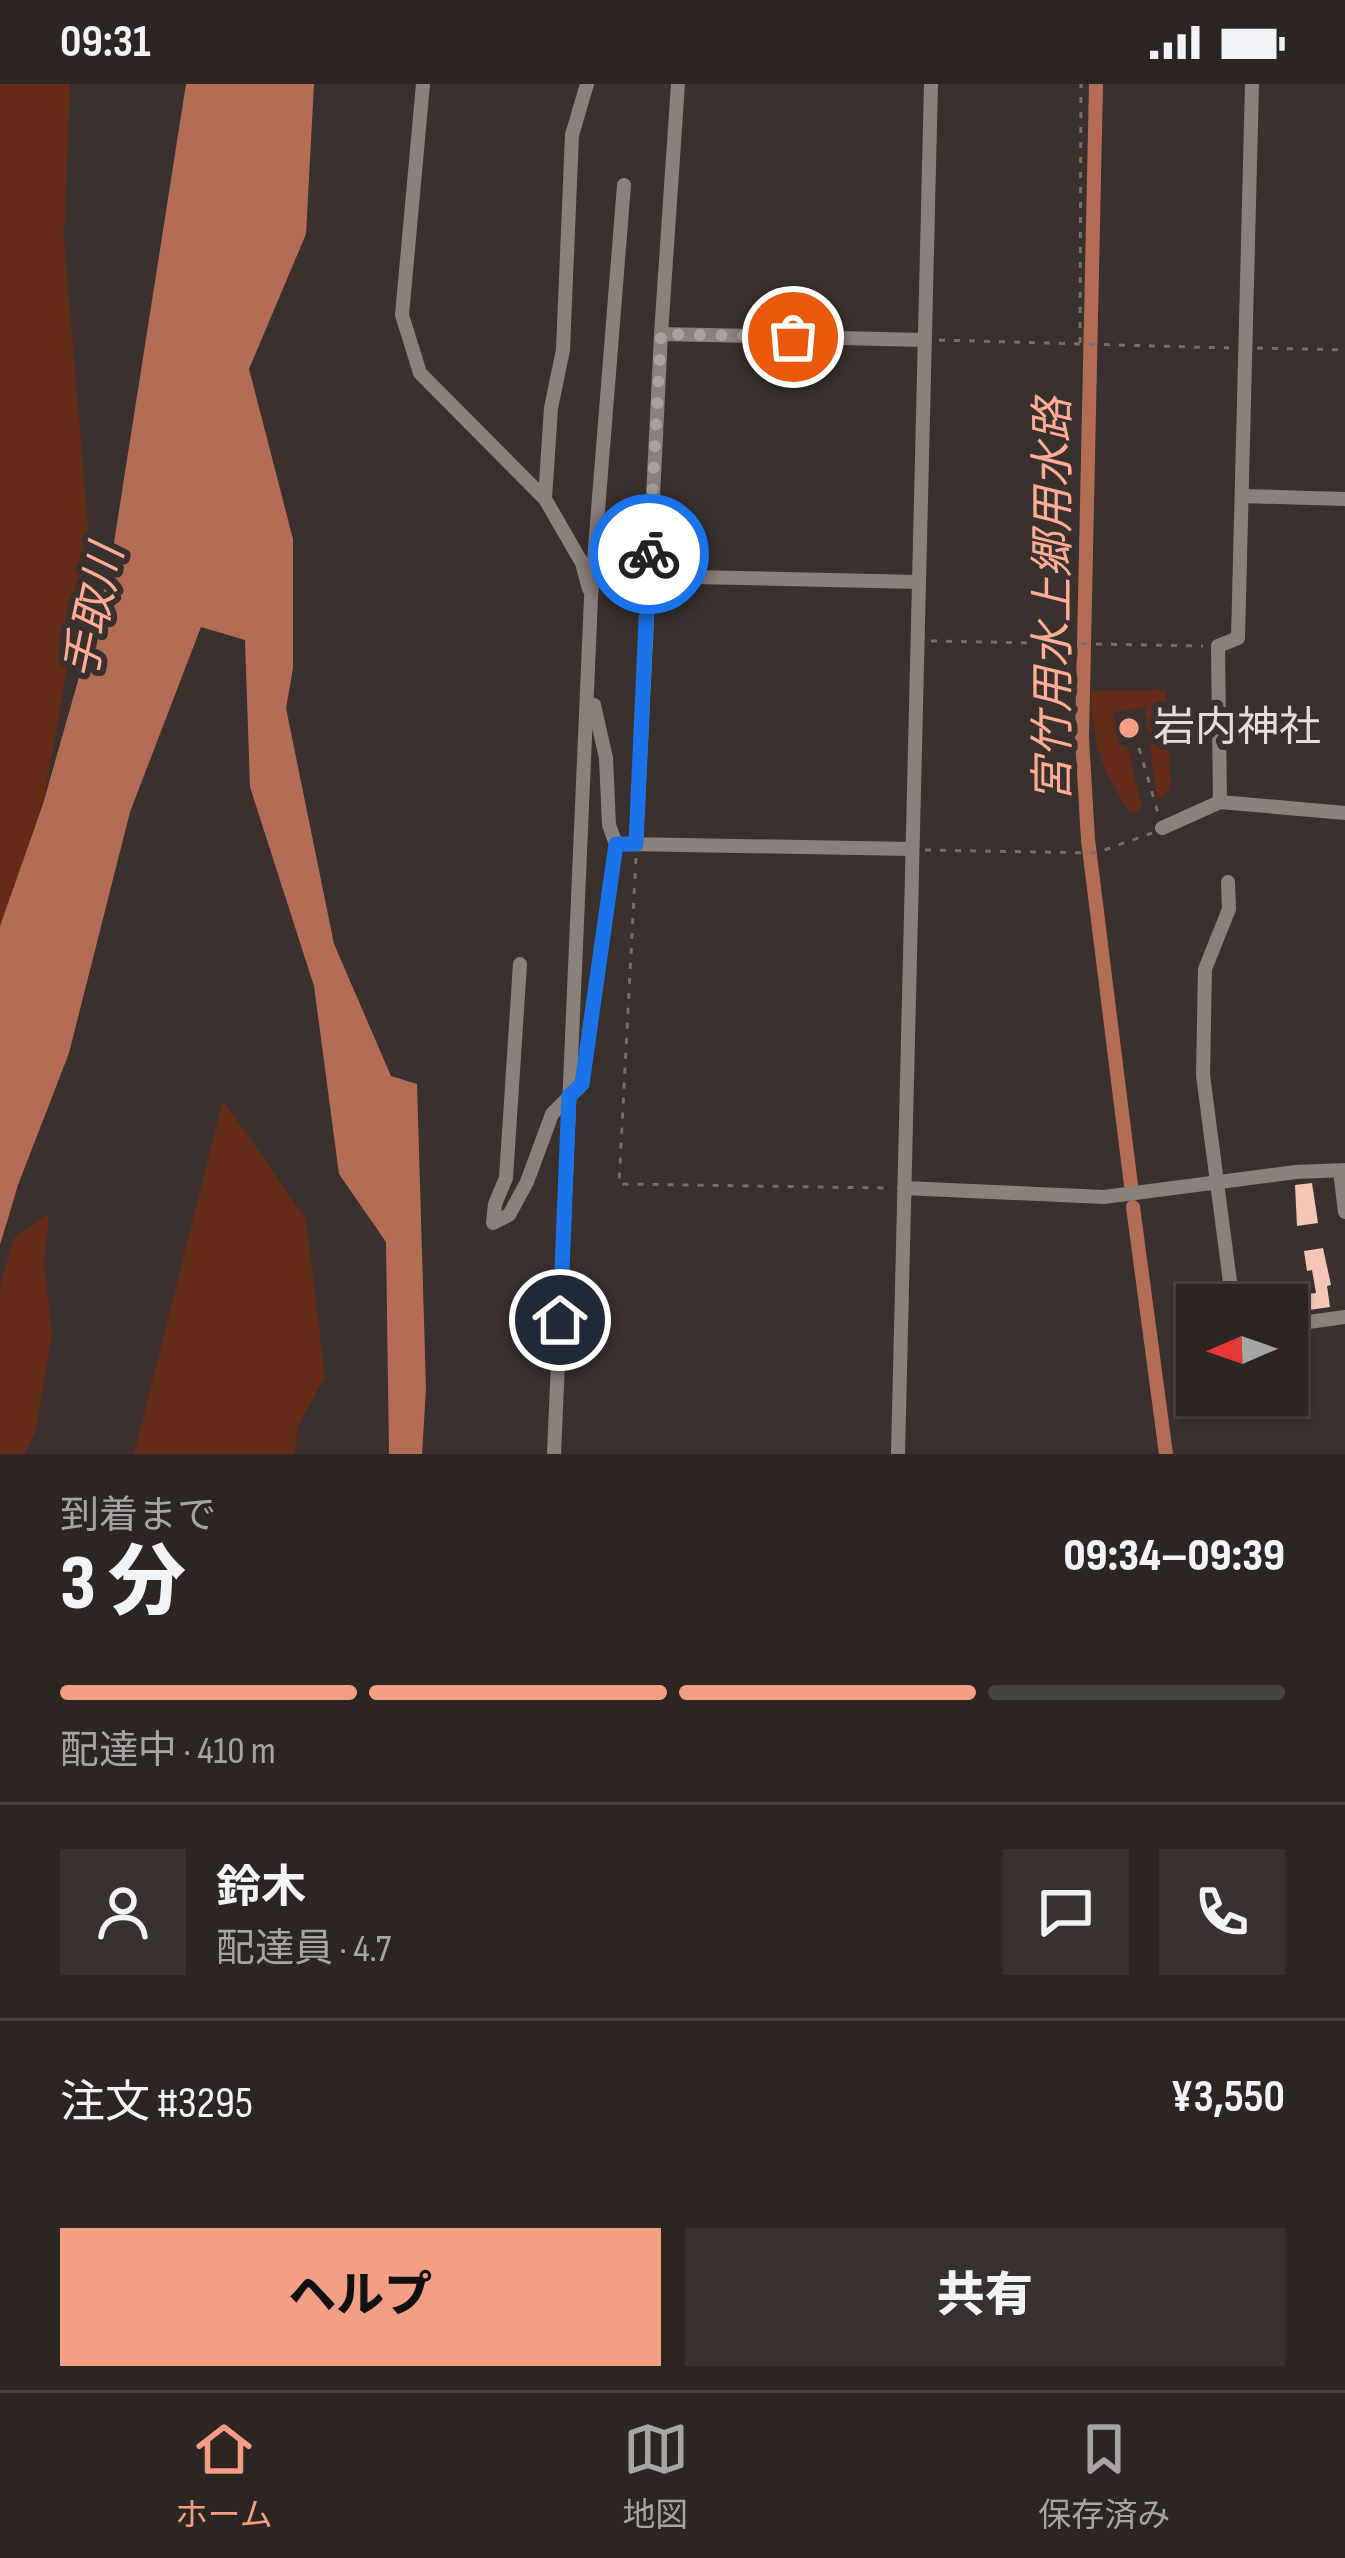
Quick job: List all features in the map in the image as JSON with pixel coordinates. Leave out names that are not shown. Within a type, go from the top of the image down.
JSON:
[{"type":"street","points":[[423,84],[402,315],[420,374],[545,499],[582,562],[592,598]]},
{"type":"street","points":[[545,499],[551,408],[563,350],[572,135],[587,84]]},
{"type":"street","points":[[636,844],[678,84]]},
{"type":"street","points":[[898,1454],[931,84]]},
{"type":"street","points":[[1220,802],[1218,646],[1238,638],[1252,84]]},
{"type":"street","points":[[554,1454],[592,598],[624,185]]},
{"type":"street","points":[[661,334],[925,340]]},
{"type":"street","points":[[1242,496],[1345,499]]},
{"type":"street","points":[[648,576],[919,582]]},
{"type":"street","points":[[520,964],[506,1178],[493,1223],[509,1215],[552,1114],[582,1084],[616,844],[609,825],[606,758],[594,705],[587,704]]},
{"type":"street","points":[[1162,828],[1220,802],[1345,813]]},
{"type":"street","points":[[616,844],[911,849]]},
{"type":"street","points":[[1228,882],[1229,909],[1205,969],[1203,1075],[1230,1284]]},
{"type":"street","points":[[904,1188],[1104,1197],[1342,1170],[1345,1212]]},
{"type":"street","points":[[1308,1321],[1345,1317]]},
{"type":"path","points":[[1080,345],[1081,84]]},
{"type":"path","points":[[925,340],[1345,350]]},
{"type":"path","points":[[917,641],[1218,646]]},
{"type":"path","points":[[911,849],[1096,854],[1162,828],[1139,748]]},
{"type":"path","points":[[636,844],[620,1184],[904,1188]]},
{"type":"shaded area","points":[[0,84],[70,84],[64,240],[89,542],[43,804],[0,926]]},
{"type":"shaded area","points":[[186,84],[314,84],[306,234],[249,369],[293,539],[293,668],[286,708],[334,944],[391,1076],[417,1084],[426,1389],[422,1454],[389,1454],[386,1242],[339,1174],[314,986],[250,787],[245,640],[201,627],[130,812],[69,1053],[0,1245],[0,926],[43,804],[110,568]]},
{"type":"shaded area","points":[[1165,690],[1171,789],[1157,800],[1145,707],[1113,712],[1119,744],[1128,748],[1142,809],[1130,814],[1100,756],[1091,691]]},
{"type":"shaded area","points":[[223,1100],[306,1219],[325,1377],[297,1428],[295,1454],[134,1454]]},
{"type":"shaded area","points":[[49,1213],[44,1263],[52,1336],[35,1433],[24,1454],[0,1454],[0,1287],[13,1239]]},
{"type":"building","points":[[1312,1183],[1318,1223],[1297,1226],[1295,1185]]},
{"type":"building","points":[[1323,1248],[1330,1307],[1309,1310],[1308,1294],[1316,1293],[1304,1251]]},
{"type":"waterway","name":"宮竹用水上郷用水路","points":[[1096,84],[1082,738],[1088,840],[1131,1185]]},
{"type":"waterway","name":"宮竹用水上郷用水路","points":[[1133,1207],[1166,1454]]},
{"type":"way so far","points":[[649,554],[661,334],[793,337]]},
{"type":"place","name":"岩内神社","points":[[1129,728]]},
{"type":"route","points":[[560,1320],[569,1096],[582,1084],[616,844],[636,844],[649,554]]},
{"type":"water label","name":"手取川","points":[[95,612]]}]
